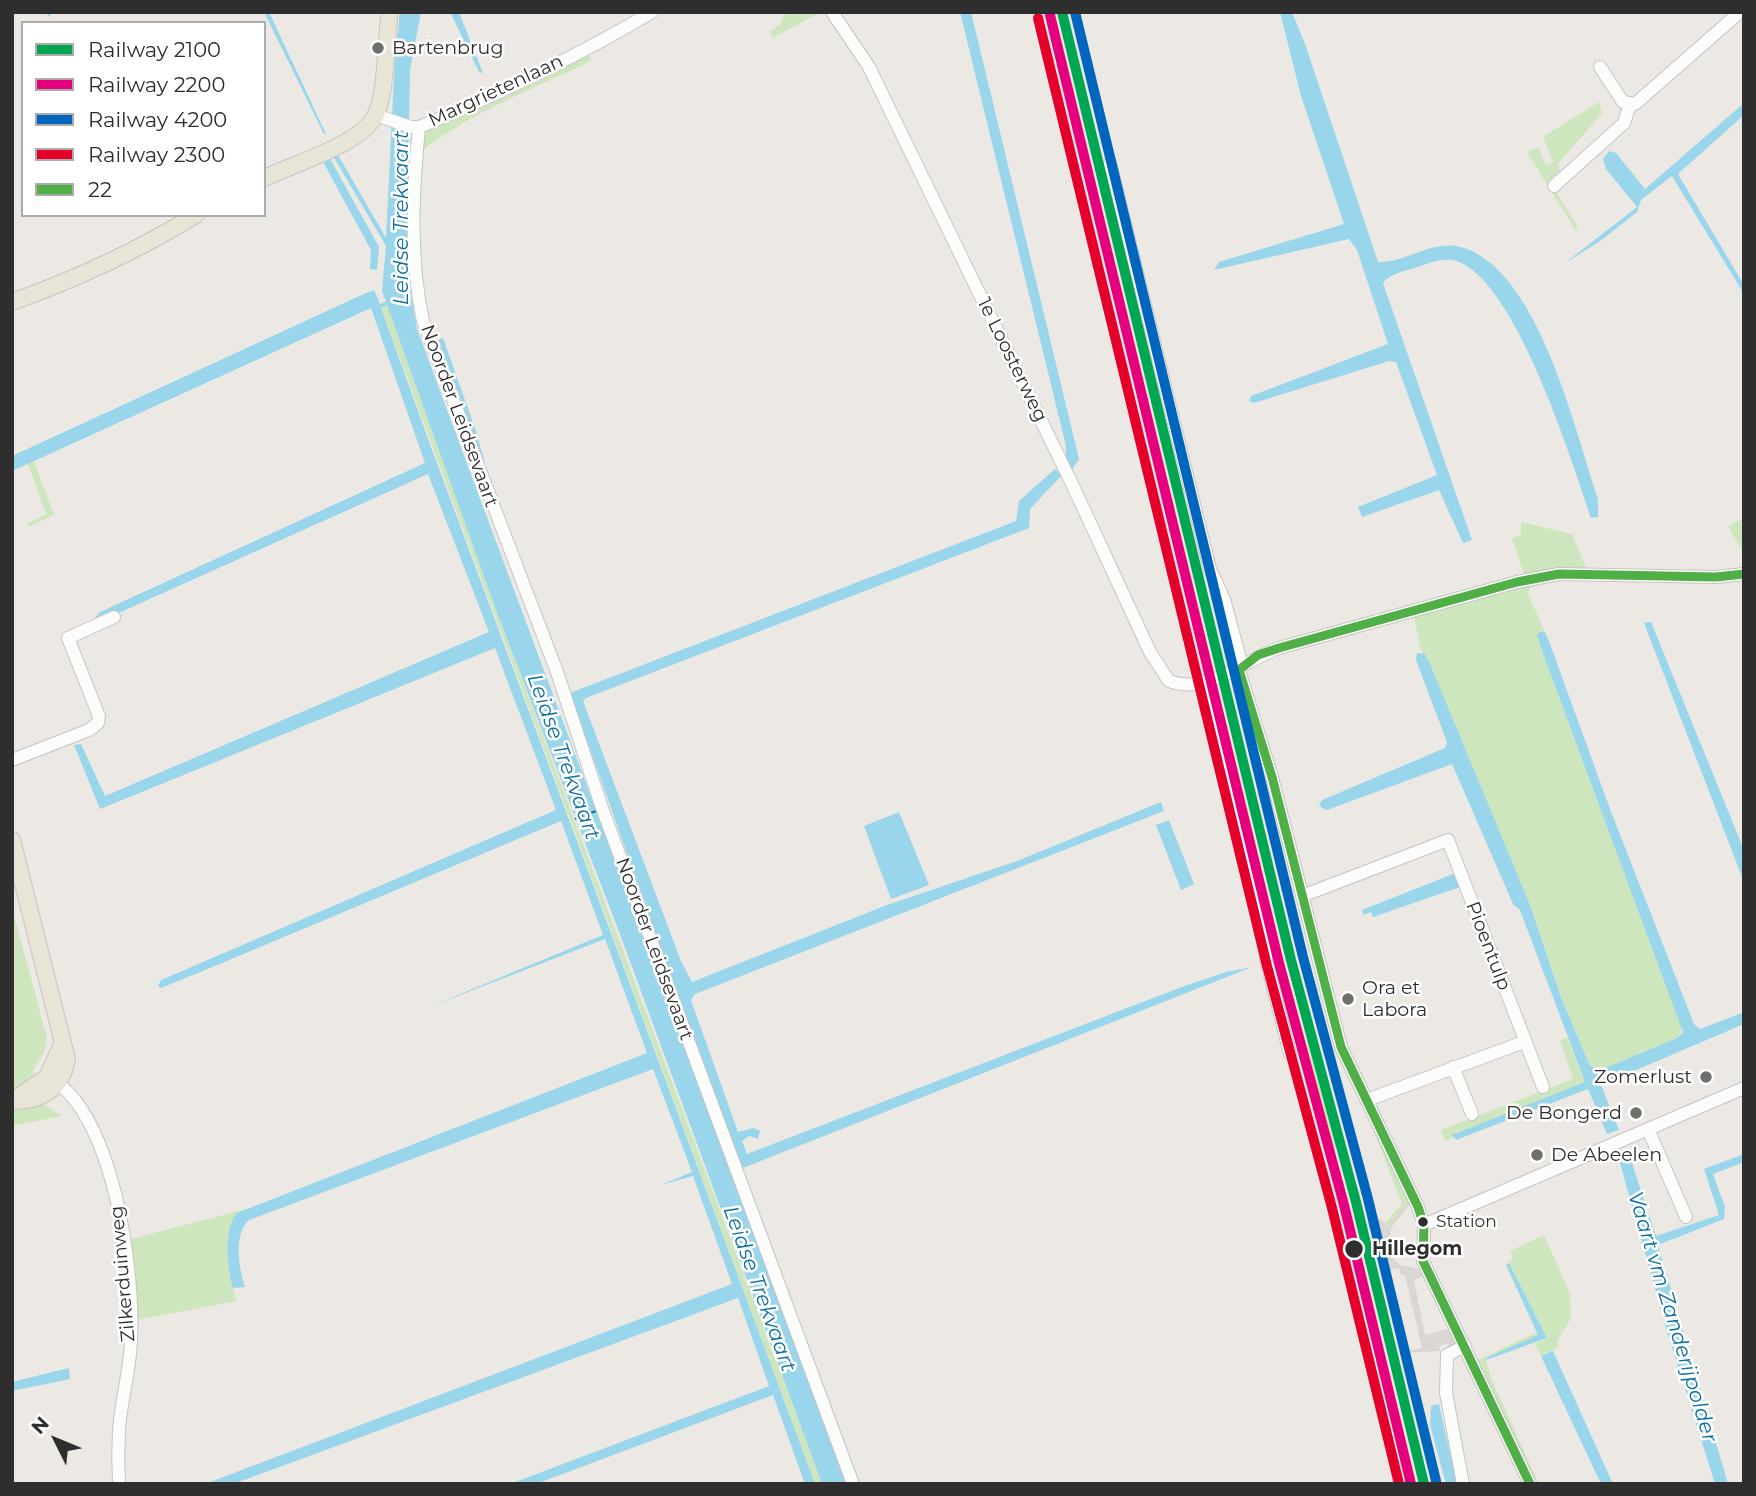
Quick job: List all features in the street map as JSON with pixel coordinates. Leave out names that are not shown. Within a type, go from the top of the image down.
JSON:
[{"type":"main road","points":[[266,177],[344,141],[383,118],[390,12]]},
{"type":"main road","points":[[12,302],[91,273],[142,248],[193,217]]},
{"type":"main road","points":[[12,840],[67,1059],[65,1073],[53,1083],[33,1089],[12,1100]]},
{"type":"street","name":"Margrietenlaan","points":[[383,118],[415,127],[570,57],[652,12]]},
{"type":"street","name":"1e Loosterweg","points":[[832,12],[869,67],[1158,668],[1168,681],[1178,684],[1201,682],[1240,668],[1258,655],[1279,648],[1559,574],[1716,577],[1744,574]]},
{"type":"street","points":[[1600,67],[1620,99],[1630,105],[1638,103],[1740,12]]},
{"type":"street","points":[[1554,186],[1624,123],[1630,105]]},
{"type":"street","name":"Noorder Leidsevaart","points":[[415,127],[412,197],[416,285],[423,321],[556,672],[675,1004],[853,1484]]},
{"type":"street","points":[[1110,163],[1210,569],[1224,599],[1341,1047],[1423,1225],[1423,1261],[1530,1484]]},
{"type":"street","points":[[12,760],[89,730],[98,723],[99,716],[68,638],[114,617]]},
{"type":"street","points":[[1201,682],[1245,844],[1268,943],[1266,959],[1290,1054]]},
{"type":"street","name":"Pioentulp","points":[[1302,896],[1448,840],[1524,1042]]},
{"type":"street","points":[[1367,1100],[1524,1042],[1543,1087]]},
{"type":"street","points":[[1453,1067],[1472,1114]]},
{"type":"street","name":"Zilkerduinweg","points":[[53,1083],[83,1112],[99,1144],[114,1190],[126,1263],[132,1338],[119,1431],[119,1484]]},
{"type":"street","points":[[1423,1225],[1744,1089]]},
{"type":"street","points":[[1648,1129],[1686,1217]]},
{"type":"street","points":[[1463,1484],[1446,1393],[1446,1363],[1447,1355],[1465,1346]]},
{"type":"green space","points":[[785,12],[821,12],[772,38],[770,31],[780,25]]},
{"type":"green space","points":[[590,55],[591,61],[479,114],[420,153],[426,131],[432,127]]},
{"type":"green space","points":[[1599,102],[1602,113],[1558,164],[1560,171],[1549,180],[1578,227],[1575,230],[1527,152],[1538,148],[1546,165],[1553,162],[1543,137]]},
{"type":"green space","points":[[387,305],[496,610],[822,1484],[815,1484],[381,307]]},
{"type":"green space","points":[[34,461],[54,515],[28,527],[27,524],[46,514],[28,464]]},
{"type":"green space","points":[[1744,518],[1744,553],[1728,527]]},
{"type":"green space","points":[[1521,522],[1572,534],[1587,570],[1525,577],[1512,539],[1521,534]]},
{"type":"green space","points":[[1531,584],[1528,594],[1545,632],[1541,648],[1683,1028],[1677,1038],[1603,1069],[1590,1066],[1562,1000],[1530,905],[1420,647],[1414,616]]},
{"type":"green space","points":[[12,908],[47,1038],[44,1052],[33,1070],[34,1079],[12,1091]]},
{"type":"green space","points":[[1304,1028],[1337,1147],[1329,1149]]},
{"type":"green space","points":[[1567,1037],[1585,1082],[1445,1141],[1441,1130],[1573,1079],[1560,1040]]},
{"type":"green space","points":[[43,1103],[61,1116],[12,1126],[12,1108]]},
{"type":"green space","points":[[1370,1122],[1407,1200],[1407,1204],[1388,1226],[1385,1223],[1402,1204]]},
{"type":"green space","points":[[250,1208],[233,1224],[229,1236],[228,1263],[237,1301],[137,1320],[131,1239]]},
{"type":"green space","points":[[1544,1235],[1570,1294],[1571,1318],[1557,1342],[1558,1348],[1541,1356],[1535,1344],[1547,1338],[1509,1263],[1513,1258],[1510,1251]]},
{"type":"green space","points":[[1357,1320],[1381,1420],[1378,1422],[1354,1321]]},
{"type":"green space","points":[[1537,1332],[1539,1335],[1534,1338],[1486,1360],[1491,1378],[1539,1484],[1536,1484],[1478,1360]]},
{"type":"shaded area","points":[[1408,1197],[1409,1205],[1391,1228],[1389,1253],[1399,1265],[1420,1269],[1424,1276],[1414,1280],[1425,1335],[1450,1328],[1458,1343],[1449,1348],[1448,1343],[1439,1346],[1440,1351],[1400,1353],[1422,1348],[1405,1275],[1401,1275],[1399,1268],[1381,1272],[1383,1260],[1376,1254],[1373,1238],[1376,1237],[1369,1221],[1380,1219],[1388,1225],[1407,1204]]},
{"type":"water","points":[[264,12],[269,12],[326,134],[324,134]]},
{"type":"water","name":"Leidse Trekvaart","points":[[400,12],[421,12],[410,70],[407,227],[407,274],[417,329],[662,988],[670,984],[654,929],[570,693],[1016,521],[1019,501],[1055,469],[1062,475],[1030,509],[1029,528],[583,701],[681,961],[692,982],[887,905],[1017,861],[1161,802],[1164,811],[695,994],[691,1000],[738,1132],[754,1128],[760,1131],[758,1139],[749,1136],[742,1141],[747,1154],[1179,988],[1226,972],[1252,967],[743,1168],[740,1167],[668,1002],[846,1484],[822,1484],[621,937],[496,610],[387,305],[381,308],[431,447],[815,1484],[805,1484],[773,1395],[536,1484],[510,1484],[769,1386],[738,1298],[233,1484],[205,1484],[732,1284],[693,1176],[661,1185],[692,1172],[653,1069],[249,1220],[244,1226],[239,1243],[239,1262],[245,1287],[233,1288],[229,1271],[228,1239],[237,1213],[647,1053],[605,939],[429,1007],[603,935],[561,821],[198,973],[161,988],[158,986],[161,980],[556,810],[495,648],[100,809],[74,745],[81,744],[105,796],[489,632],[428,474],[123,611],[94,623],[92,621],[100,612],[425,463],[371,308],[12,471],[12,456],[366,293],[374,290],[380,304],[386,302],[382,291],[386,246],[333,156],[337,154],[341,160],[386,238],[395,56]]},
{"type":"water","points":[[450,12],[459,12],[483,73],[479,72]]},
{"type":"water","points":[[960,12],[971,12],[1079,459],[1072,470],[1066,464],[1066,446]]},
{"type":"water","points":[[1280,12],[1292,12],[1305,44],[1378,262],[1436,247],[1456,246],[1484,258],[1509,282],[1549,353],[1598,499],[1598,517],[1591,518],[1555,416],[1520,336],[1500,302],[1479,276],[1457,261],[1434,262],[1395,274],[1383,283],[1472,540],[1463,543],[1439,490],[1362,517],[1358,507],[1437,475],[1396,362],[1389,361],[1254,403],[1249,401],[1251,396],[1388,344],[1357,250],[1349,239],[1214,270],[1219,262],[1344,224],[1301,96]]},
{"type":"water","points":[[1744,103],[1744,115],[1678,174],[1744,285],[1744,294],[1672,176],[1641,200],[1637,212],[1599,242],[1565,263],[1637,207],[1606,169],[1603,159],[1609,151],[1616,153],[1645,189]]},
{"type":"water","points":[[329,157],[379,247],[377,270],[370,269],[371,250],[323,162],[323,159]]},
{"type":"water","points":[[443,338],[476,431],[489,478],[438,340]]},
{"type":"water","points":[[1651,622],[1744,850],[1744,882],[1644,623]]},
{"type":"water","points":[[1545,632],[1550,644],[1610,809],[1694,1024],[1700,1029],[1744,1012],[1744,1024],[1601,1085],[1619,1130],[1607,1134],[1588,1089],[1456,1140],[1452,1135],[1585,1082],[1520,910],[1513,904],[1452,764],[1327,810],[1319,806],[1322,800],[1445,748],[1447,742],[1416,660],[1417,653],[1425,654],[1430,664],[1530,905],[1562,1000],[1590,1066],[1603,1069],[1677,1038],[1683,1032],[1541,648],[1537,635]]},
{"type":"water","points":[[899,812],[929,885],[891,899],[864,826]]},
{"type":"water","points":[[1169,820],[1194,884],[1181,890],[1156,825]]},
{"type":"water","points":[[1453,874],[1460,887],[1373,917],[1371,912],[1363,915],[1362,910]]},
{"type":"water","name":"Vaart vm Zanderijpolder","points":[[1627,1148],[1656,1236],[1719,1215],[1704,1169],[1744,1154],[1744,1162],[1713,1174],[1725,1207],[1724,1219],[1658,1245],[1728,1484],[1715,1484],[1667,1332],[1617,1152]]},
{"type":"water","points":[[1509,1263],[1547,1338],[1486,1360],[1538,1335],[1506,1265]]},
{"type":"water","points":[[1553,1351],[1613,1484],[1601,1484],[1541,1356]]},
{"type":"water","points":[[69,1368],[70,1379],[12,1391],[12,1382]]},
{"type":"water","points":[[1439,1404],[1457,1484],[1446,1484],[1430,1425],[1431,1406]]},
{"type":"ferry route","points":[[575,819],[596,811]]},
{"type":"rail line","name":"2100","points":[[1062,12],[1291,960],[1356,1202],[1424,1484]]},
{"type":"rail line","name":"4200","points":[[1075,12],[1303,957],[1368,1199],[1436,1481]]},
{"type":"rail line","name":"2200","points":[[1050,15],[1279,963],[1344,1205],[1411,1484]]},
{"type":"rail line","name":"2300","points":[[1038,18],[1267,966],[1332,1208],[1399,1484]]},
{"type":"transit line","name":"22","points":[[1239,670],[1258,655],[1279,648],[1517,582],[1559,574],[1716,577],[1744,574]]},
{"type":"transit line","name":"22","points":[[1239,670],[1272,777],[1341,1047],[1418,1207],[1424,1225],[1423,1261],[1530,1484]]},
{"type":"place","name":"Bartenbrug","points":[[378,48]]},
{"type":"place","name":"Ora et Labora","points":[[1348,999]]},
{"type":"place","name":"Zomerlust","points":[[1706,1077]]},
{"type":"place","name":"De Bongerd","points":[[1636,1113]]},
{"type":"place","name":"De Abeelen","points":[[1537,1155]]},
{"type":"place","name":"Station","points":[[1423,1222]]},
{"type":"place","name":"Hillegom","points":[[1354,1249]]}]
